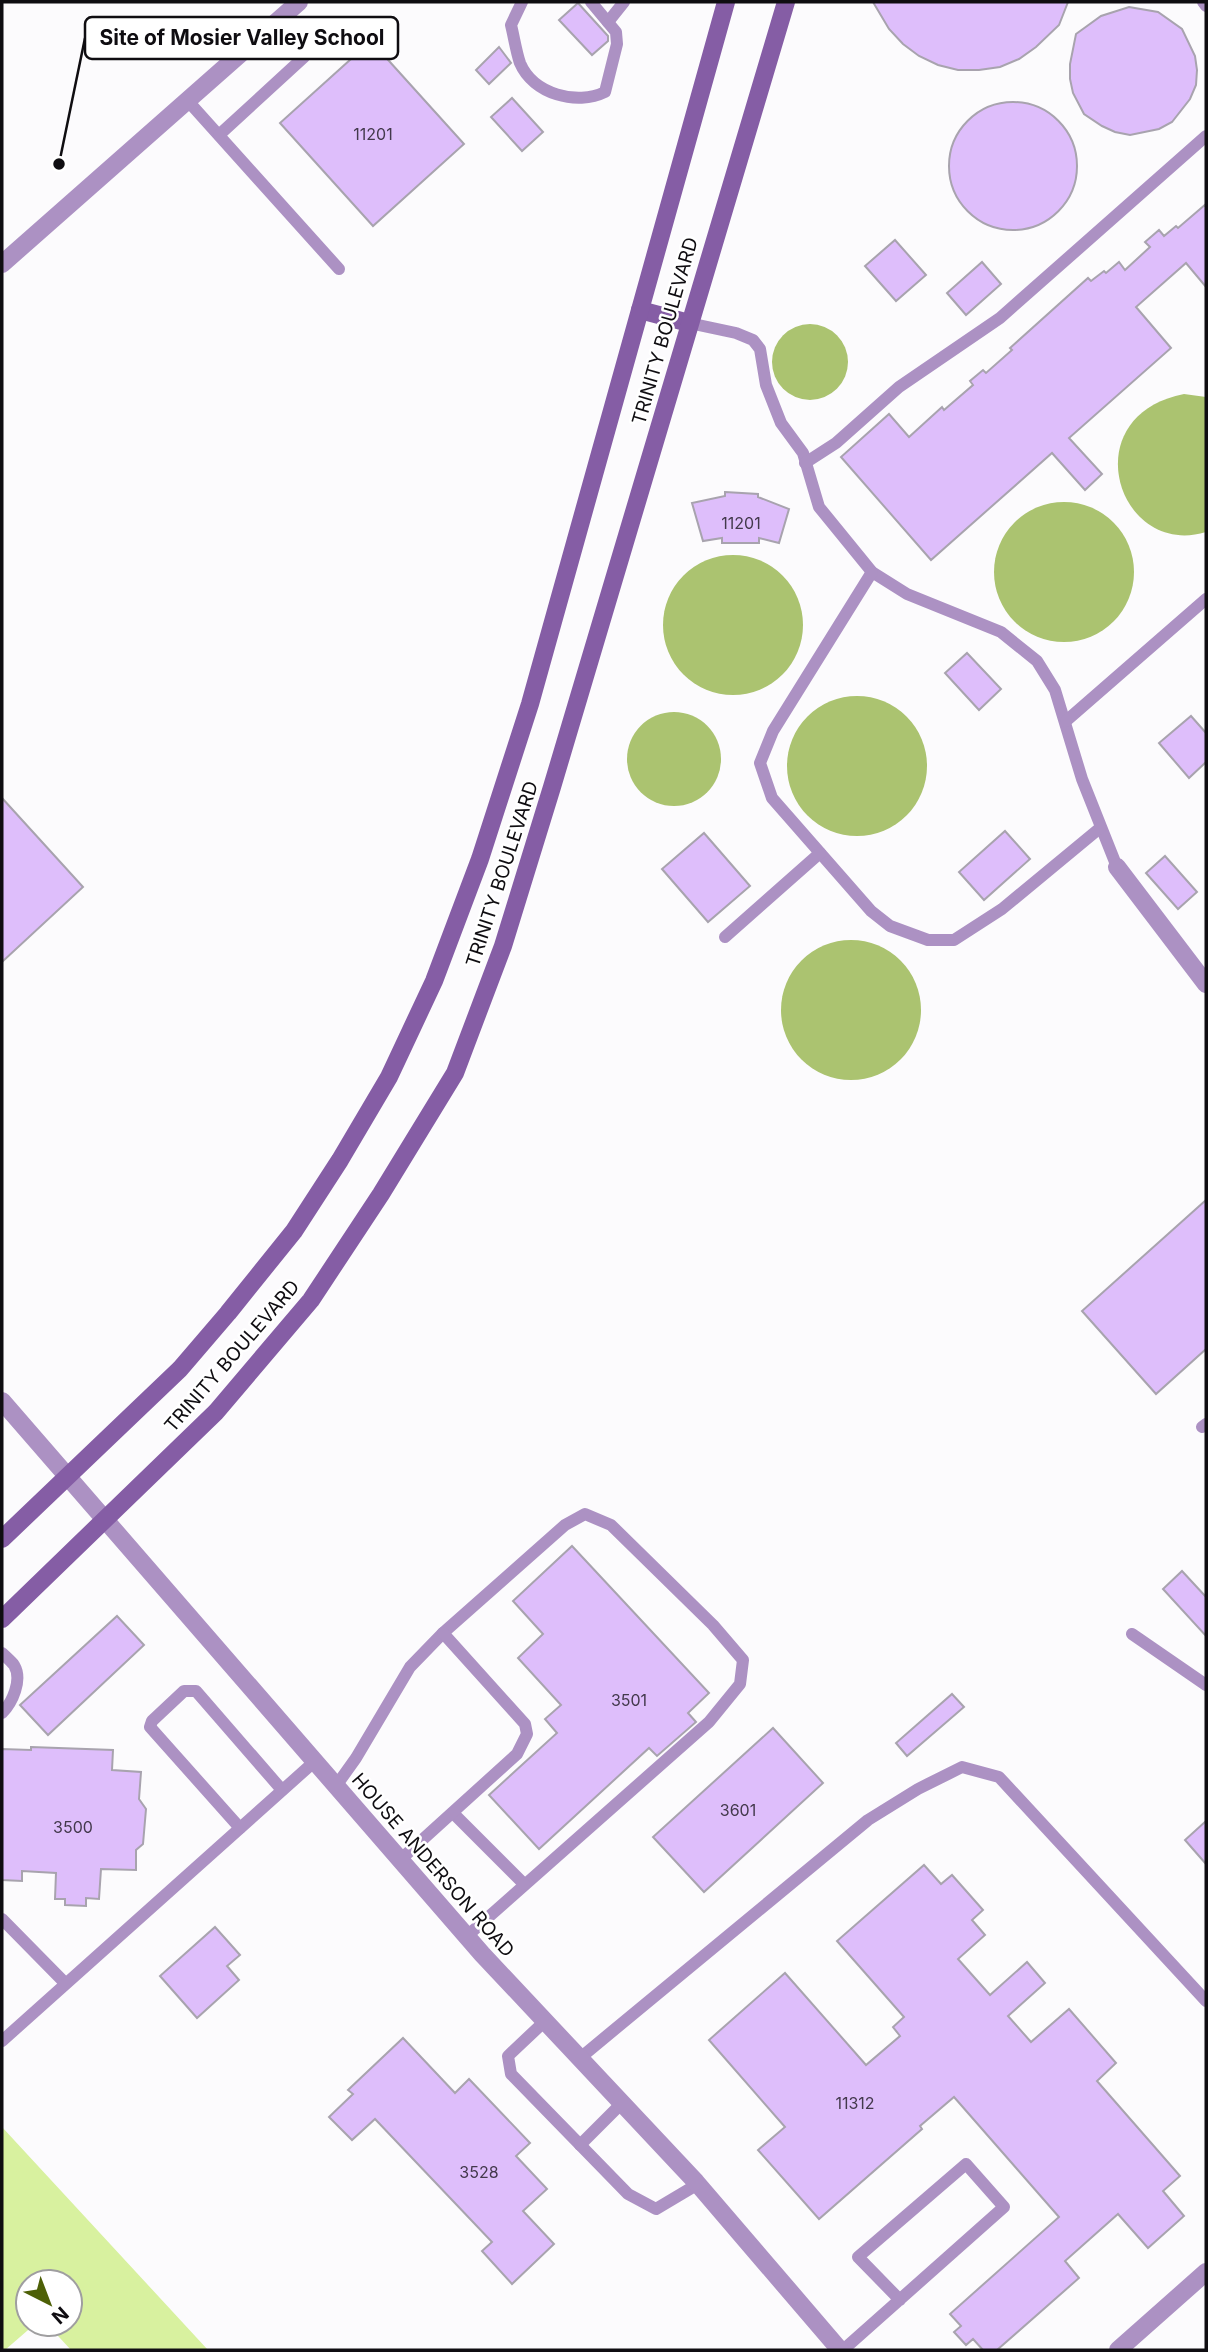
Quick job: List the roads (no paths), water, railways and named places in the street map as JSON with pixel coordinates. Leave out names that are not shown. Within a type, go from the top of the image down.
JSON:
[{"type":"main road","name":"TRINITY BOULEVARD","points":[[2,1539],[180,1369],[228,1313],[294,1231],[390,1077],[434,981],[480,859],[530,704],[726,2]]},
{"type":"main road","name":"TRINITY BOULEVARD","points":[[2,1619],[216,1412],[311,1300],[381,1194],[455,1073],[503,946],[532,853],[786,2]]},
{"type":"main road","points":[[640,310],[690,323]]},
{"type":"street","points":[[2,264],[299,2]]},
{"type":"street","points":[[1117,867],[1206,984]]},
{"type":"street","name":"HOUSE ANDERSON ROAD","points":[[2,1401],[467,1936],[698,2184],[842,2350]]},
{"type":"street","points":[[1118,2350],[1206,2272]]},
{"type":"lane","points":[[522,2],[511,25],[521,64],[535,82],[560,96],[592,98],[605,92],[617,44],[616,32],[591,2]]},
{"type":"lane","points":[[608,22],[624,2]]},
{"type":"lane","points":[[1203,2],[1206,6]]},
{"type":"lane","points":[[219,135],[304,57],[274,24]]},
{"type":"lane","points":[[188,101],[339,269]]},
{"type":"lane","points":[[805,463],[836,443],[900,387],[1000,317],[1206,136]]},
{"type":"lane","points":[[690,323],[736,333],[753,340],[760,349],[766,385],[781,423],[803,453],[819,507],[872,572],[906,594],[1001,632],[1037,661],[1055,690],[1082,779],[1117,867]]},
{"type":"lane","points":[[872,572],[773,731],[760,763],[772,798],[871,911],[890,926],[929,940],[954,940],[1002,909],[1100,828]]},
{"type":"lane","points":[[1066,721],[1206,599]]},
{"type":"lane","points":[[725,937],[820,853]]},
{"type":"lane","points":[[335,1786],[356,1758],[410,1667],[443,1633],[565,1525],[585,1514],[611,1525],[713,1625],[743,1660],[740,1684],[709,1722],[467,1936]]},
{"type":"lane","points":[[400,1860],[517,1754],[527,1734],[525,1724],[443,1633]]},
{"type":"lane","points":[[1132,1634],[1206,1685]]},
{"type":"lane","points":[[2,1653],[16,1667],[18,1680],[14,1695],[2,1713]]},
{"type":"lane","points":[[240,1828],[150,1727],[152,1721],[184,1691],[196,1691],[282,1790]]},
{"type":"lane","points":[[2,2040],[314,1762]]},
{"type":"lane","points":[[580,2058],[868,1820],[918,1789],[962,1767],[999,1777],[1206,2001]]},
{"type":"lane","points":[[453,1813],[524,1884]]},
{"type":"lane","points":[[2,1919],[65,1983]]},
{"type":"lane","points":[[545,2021],[508,2056],[511,2074],[628,2194],[656,2208],[698,2184]]},
{"type":"lane","points":[[580,2145],[622,2103]]},
{"type":"lane","points":[[842,2350],[900,2300],[1004,2207],[966,2164],[858,2257],[900,2300]]},
{"type":"place","name":"Site of Mosier Valley School","points":[[59,164]]}]
